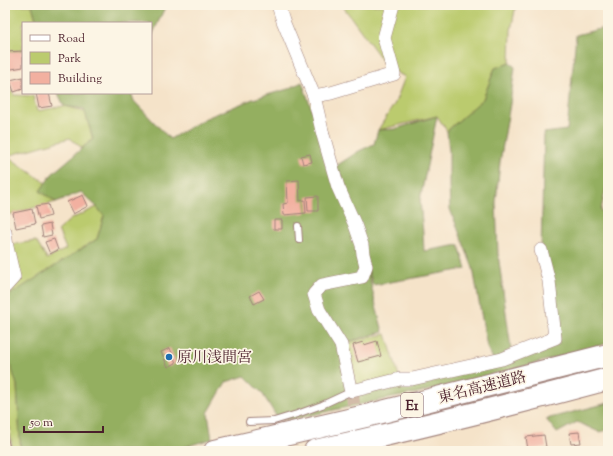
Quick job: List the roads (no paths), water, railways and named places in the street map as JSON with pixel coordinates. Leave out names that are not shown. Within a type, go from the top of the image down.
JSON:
[{"type":"highway","name":"東名高速道路","points":[[215,451],[370,415],[608,355]]},
{"type":"highway","name":"東名高速道路","points":[[315,451],[608,379]]},
{"type":"street","points":[[278,5],[314,96],[329,158],[338,187],[362,245],[366,266],[362,277],[322,284],[314,294],[319,310],[340,345],[352,391],[400,379],[412,379],[502,359],[555,338],[549,281],[541,250]]},
{"type":"street","points":[[314,96],[331,93],[394,74],[384,38],[393,5]]},
{"type":"street","points":[[5,232],[14,277],[5,287]]},
{"type":"lane","points":[[298,226],[299,240]]},
{"type":"lane","points":[[249,422],[274,421],[322,405],[352,391]]},
{"type":"tunnel","points":[[352,391],[356,425]]},
{"type":"place","name":"原川浅間宮","points":[[169,357]]}]
